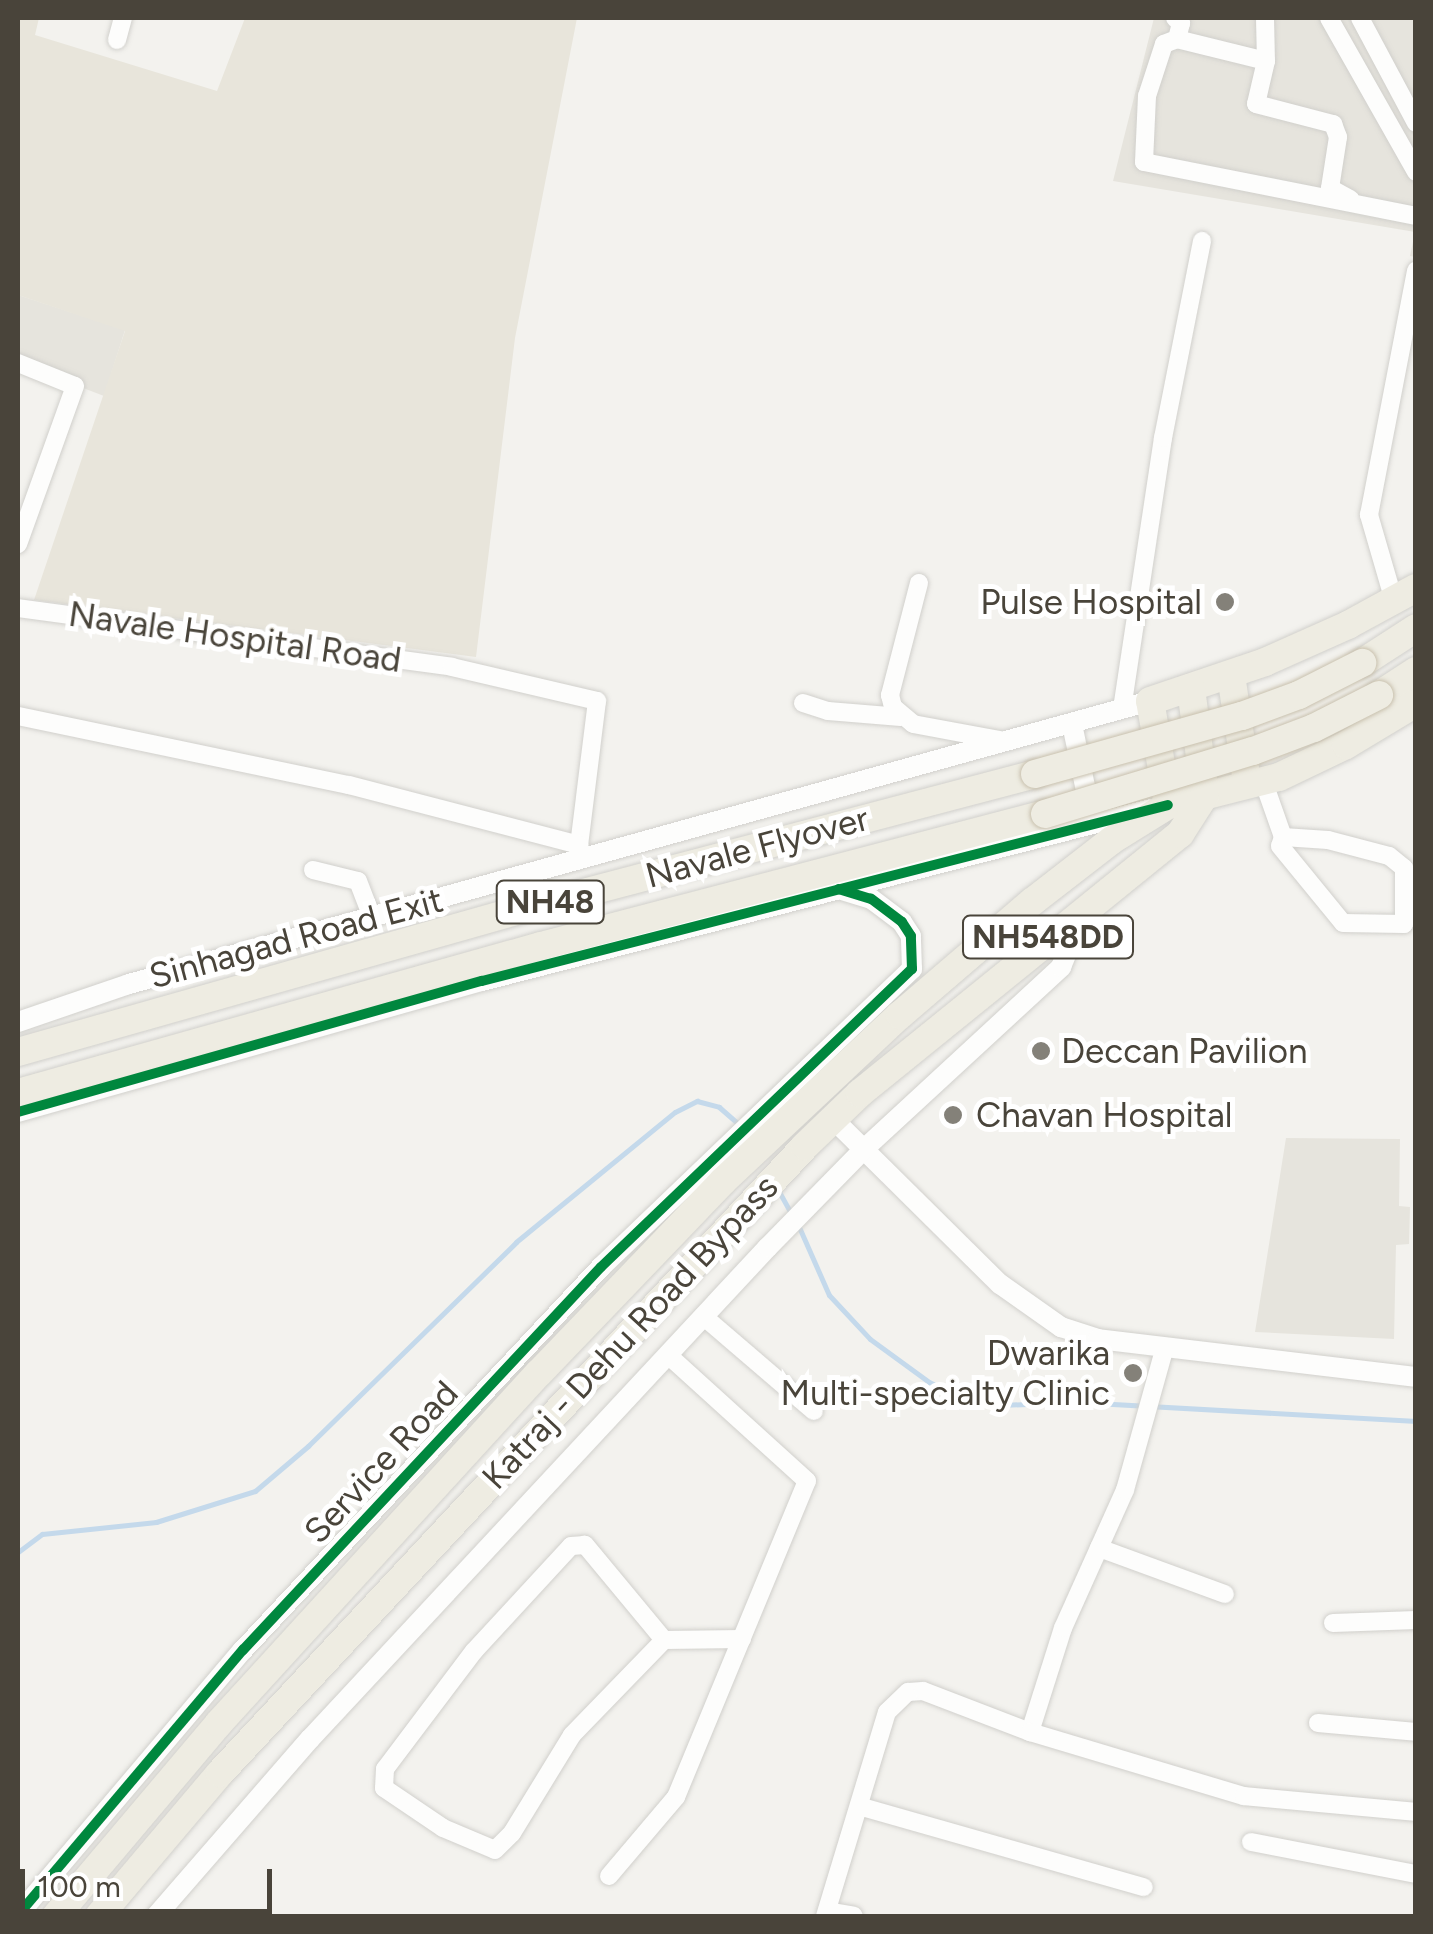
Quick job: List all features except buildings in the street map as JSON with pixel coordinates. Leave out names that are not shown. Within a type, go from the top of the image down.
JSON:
[{"type":"highway","points":[[1168,805],[1150,701],[1230,674],[1348,626],[1405,594]]},
{"type":"highway","name":"Navale Flyover","points":[[22,1050],[530,907],[1242,716],[1300,694],[1416,628]]},
{"type":"highway","name":"Navale Flyover","points":[[18,1093],[540,946],[1045,814],[1253,751],[1314,728],[1416,672]]},
{"type":"highway","points":[[1230,674],[1256,785]]},
{"type":"highway","points":[[1192,688],[1205,796]]},
{"type":"highway","name":"Katraj - Dehu Road Bypass","points":[[56,1916],[218,1723],[539,1374],[715,1175],[816,1077],[1112,840],[1168,805],[1256,785],[1346,745],[1416,702]]},
{"type":"highway","name":"Katraj - Dehu Road Bypass","points":[[100,1916],[220,1773],[805,1146],[1084,909],[1180,834],[1205,796]]},
{"type":"street","points":[[116,40],[123,18]]},
{"type":"street","points":[[1175,18],[1182,23],[1178,38]]},
{"type":"street","points":[[1264,18],[1266,61],[1256,104],[1333,124],[1338,137],[1330,188],[1368,208]]},
{"type":"street","points":[[1329,18],[1416,172]]},
{"type":"street","points":[[1360,18],[1416,123]]},
{"type":"street","points":[[1266,61],[1178,38],[1164,44],[1147,96],[1144,162],[1416,216]]},
{"type":"street","points":[[1122,709],[1164,438],[1202,241]]},
{"type":"street","points":[[1405,594],[1369,515],[1416,270]]},
{"type":"street","points":[[18,363],[75,386],[18,544]]},
{"type":"street","points":[[901,717],[890,695],[920,583]]},
{"type":"street","name":"Navale Hospital Road","points":[[18,608],[452,666],[597,701],[578,854]]},
{"type":"street","name":"Sinhagad Road Exit","points":[[18,1022],[129,984],[372,918],[578,854],[1150,701]]},
{"type":"street","points":[[803,702],[828,711],[901,717],[913,724],[1006,741]]},
{"type":"street","points":[[18,716],[349,785],[578,854]]},
{"type":"street","points":[[1072,724],[1093,823]]},
{"type":"street","points":[[1256,785],[1283,837],[1280,846],[1342,923],[1404,924],[1404,868],[1389,856],[1328,840],[1283,837]]},
{"type":"street","points":[[18,1112],[482,981],[1168,805]]},
{"type":"street","points":[[314,870],[358,881],[372,918]]},
{"type":"street","points":[[816,1077],[912,968],[910,936],[902,922],[871,899],[838,889]]},
{"type":"street","points":[[156,1916],[310,1739],[768,1246],[863,1150],[1062,966],[1084,909]]},
{"type":"street","points":[[833,1119],[1028,1308],[1061,1327],[1098,1339],[1416,1377]]},
{"type":"street","name":"Service Road","points":[[18,1914],[270,1620],[601,1267],[715,1175]]},
{"type":"street","points":[[703,1316],[814,1412]]},
{"type":"street","points":[[1030,1732],[1062,1628],[1125,1490],[1165,1347]]},
{"type":"street","points":[[608,1876],[676,1797],[807,1481],[668,1356]]},
{"type":"street","points":[[664,1640],[585,1545],[571,1546],[474,1651],[386,1769],[384,1788],[443,1828],[495,1850],[512,1833],[572,1735],[664,1640],[742,1639]]},
{"type":"street","points":[[1099,1548],[1226,1594]]},
{"type":"street","points":[[1333,1623],[1416,1620]]},
{"type":"street","points":[[854,1916],[826,1914],[886,1712],[908,1692],[923,1691],[1030,1732],[1244,1796],[1416,1812]]},
{"type":"street","points":[[1318,1723],[1416,1732]]},
{"type":"street","points":[[858,1806],[1144,1887]]},
{"type":"street","points":[[1251,1842],[1416,1874]]},
{"type":"shaded area","points":[[18,18],[39,18],[35,35],[217,91],[245,18],[577,18],[515,338],[476,657],[34,600],[125,331],[18,295]]},
{"type":"shaded area","points":[[1154,18],[1415,18],[1415,232],[1113,181]]},
{"type":"shaded area","points":[[18,295],[125,330],[104,396],[18,363]]},
{"type":"shaded area","points":[[1286,1138],[1400,1139],[1399,1206],[1410,1207],[1409,1244],[1396,1245],[1394,1339],[1255,1332]]},
{"type":"waterway","points":[[18,1552],[42,1534],[156,1522],[255,1491],[308,1446],[516,1242],[675,1112],[697,1101],[719,1107],[741,1126]]},
{"type":"waterway","points":[[777,1188],[791,1213]]},
{"type":"waterway","points":[[799,1227],[829,1295],[870,1339],[929,1382],[964,1399],[1001,1405],[1077,1402],[1416,1421]]},
{"type":"cycle path","points":[[18,1112],[482,981],[1168,805]]},
{"type":"cycle path","points":[[18,1915],[243,1650],[601,1267],[912,969],[911,936],[902,922],[871,899],[838,889]]},
{"type":"place","name":"Pulse Hospital","points":[[1225,602]]},
{"type":"place","name":"Deccan Pavilion","points":[[1041,1051]]},
{"type":"place","name":"Chavan Hospital","points":[[953,1115]]},
{"type":"place","name":"Dwarika Multi-specialty Clinic","points":[[1133,1373]]}]
